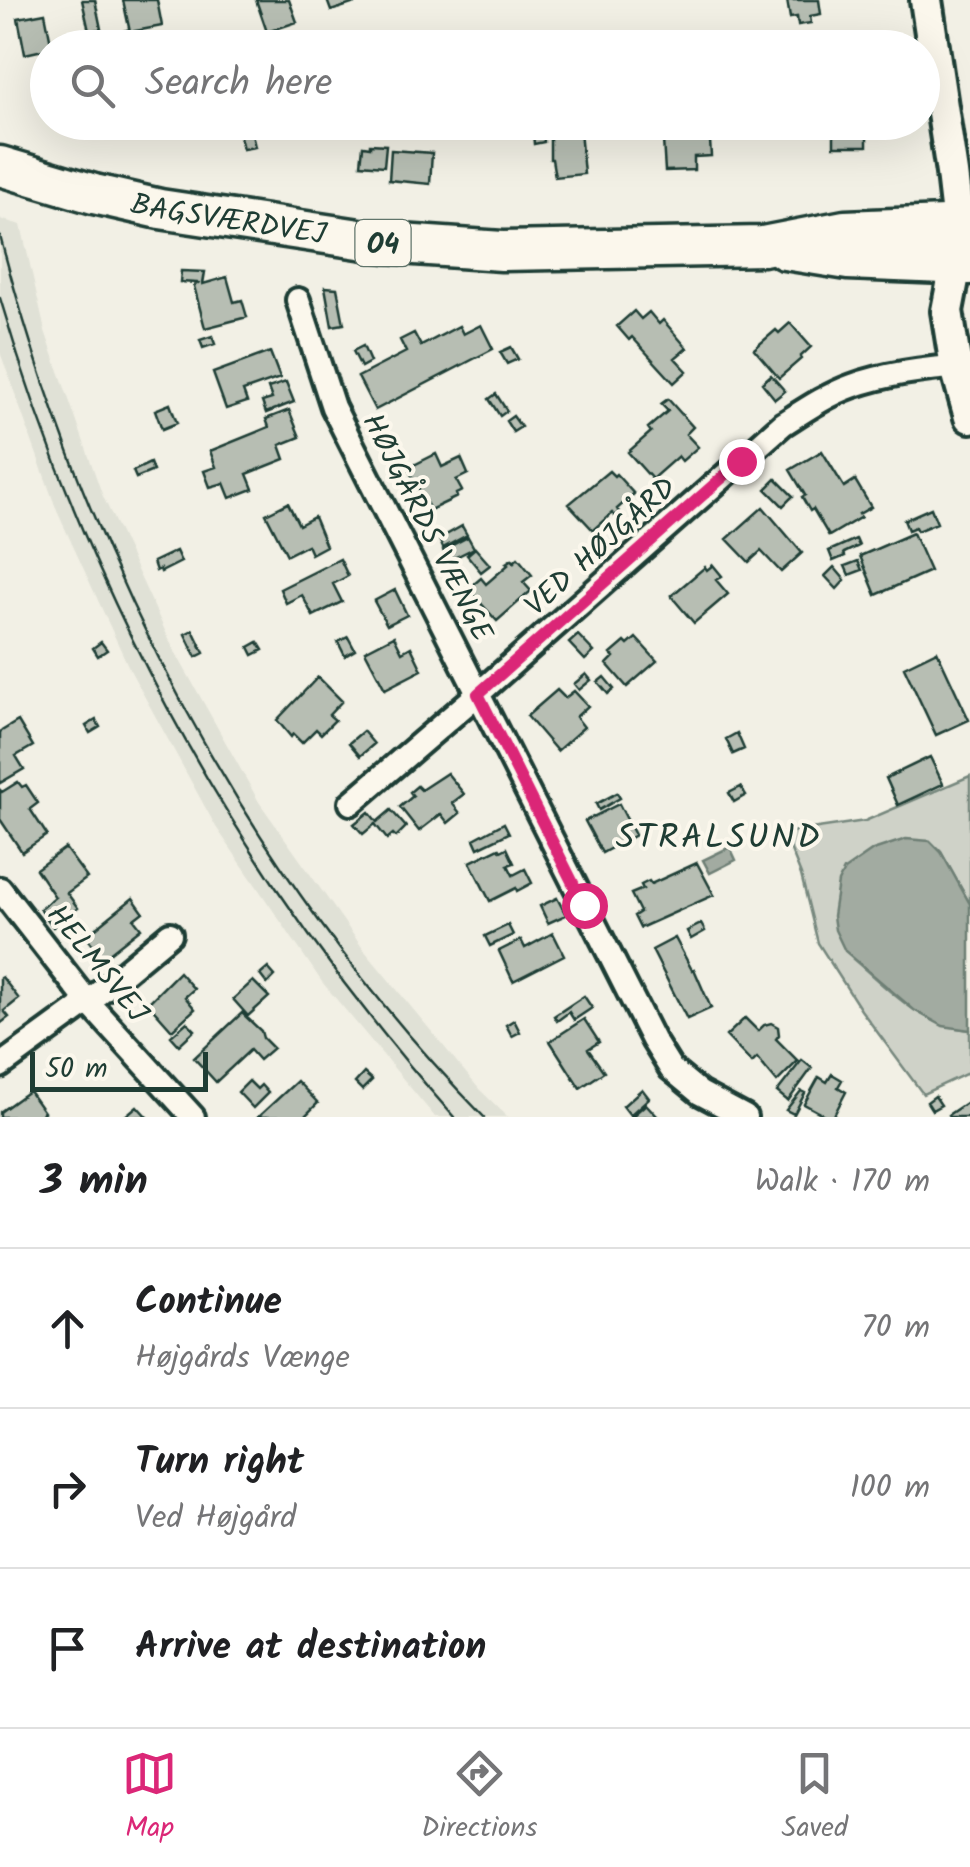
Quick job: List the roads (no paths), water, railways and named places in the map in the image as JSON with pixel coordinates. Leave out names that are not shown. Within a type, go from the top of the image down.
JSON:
[{"type":"main road","name":"BAGSVÆRDVEJ","points":[[5,168],[160,209],[386,243],[502,251],[763,246],[845,230],[964,225]]},
{"type":"main road","name":"BAGSVÆRDVEJ","points":[[763,246],[848,260],[966,271]]},
{"type":"street","points":[[926,0],[930,30]]},
{"type":"street","points":[[940,94],[964,225],[966,271],[947,311],[963,366],[970,417]]},
{"type":"street","name":"HØJGÅRDS VÆNGE","points":[[298,300],[333,406],[653,1040],[671,1068],[700,1093],[746,1117]]},
{"type":"street","name":"VED HØJGÅRD","points":[[351,803],[783,424],[852,386],[890,376],[963,366]]},
{"type":"street","name":"HELMSVEJ","points":[[0,889],[88,1002],[192,1117]]},
{"type":"street","points":[[0,1066],[88,1002],[170,934]]},
{"type":"tram line","points":[[0,236],[35,358],[78,477],[128,594],[185,708],[249,818],[320,923],[399,1023],[484,1117]]},
{"type":"tram line","points":[[0,298],[37,412],[79,522],[127,629],[181,733],[241,834],[306,931],[377,1026],[454,1117]]},
{"type":"district","name":"STRALSUND","points":[[719,836]]}]
